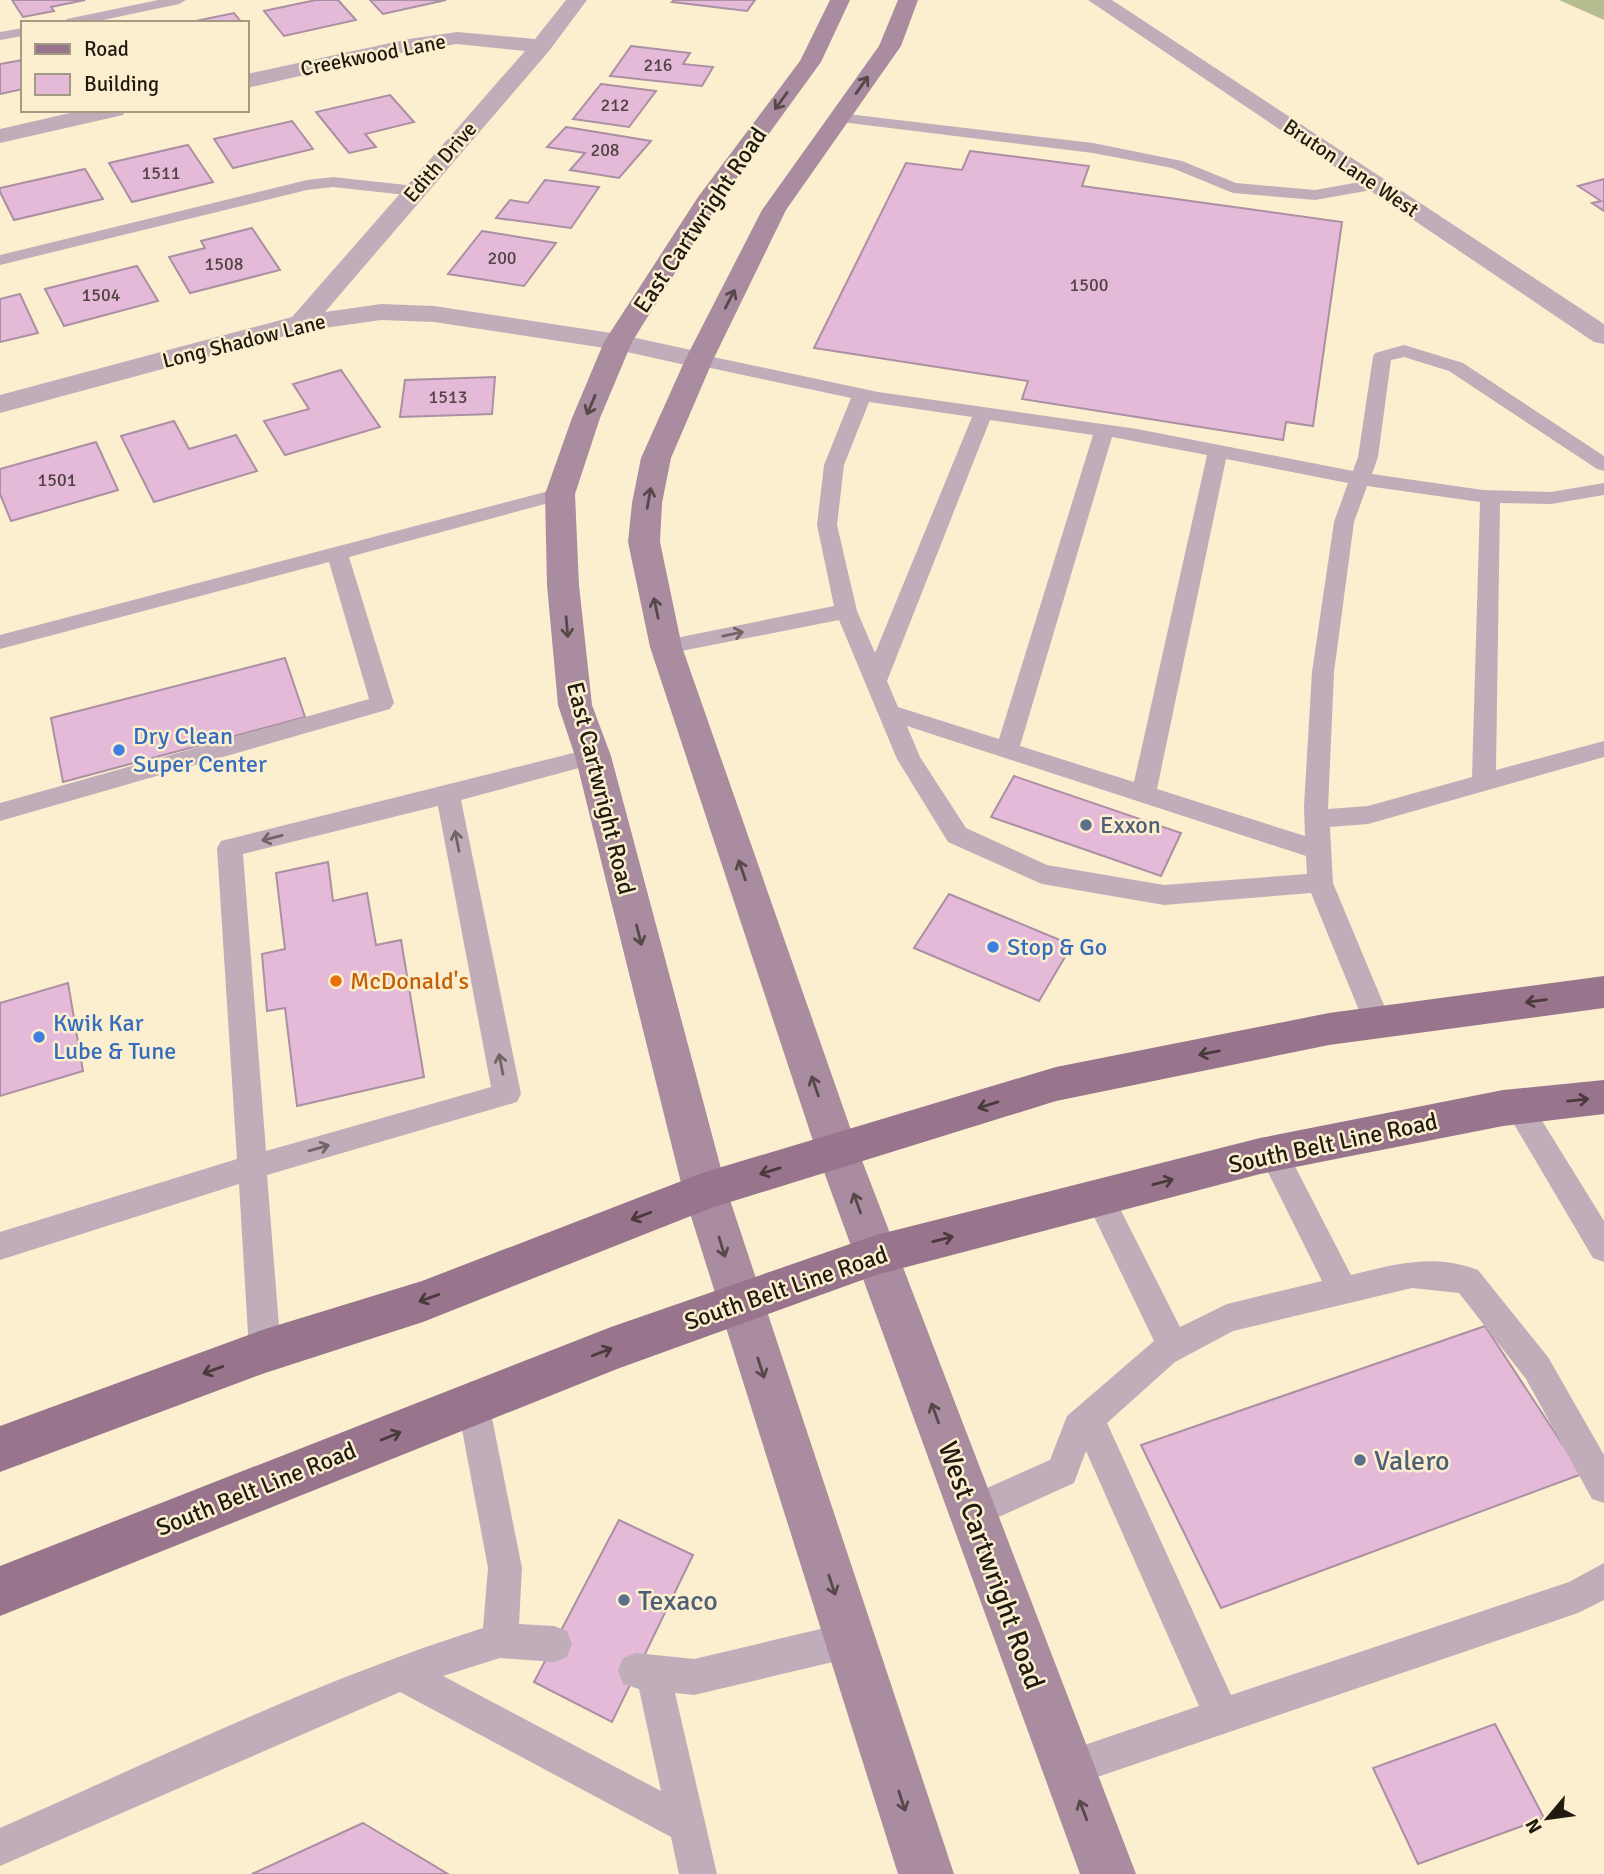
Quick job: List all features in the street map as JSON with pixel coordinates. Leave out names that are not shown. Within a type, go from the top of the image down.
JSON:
[{"type":"main road","name":"East Cartwright Road","points":[[740,1303],[705,1191],[593,756],[575,705],[559,495],[586,418],[618,342],[706,202],[810,62],[840,0]]},
{"type":"main road","points":[[876,1255],[837,1150],[666,647],[644,542],[647,503],[656,458],[699,360],[774,210],[890,46],[908,0]]},
{"type":"main road","points":[[0,1449],[265,1351],[423,1301],[705,1191],[1056,1084],[1329,1029],[1604,992]]},
{"type":"main road","name":"South Belt Line Road","points":[[0,1591],[611,1349],[876,1255],[1273,1154],[1518,1106],[1604,1097]]},
{"type":"main road","name":"West Cartwright Road","points":[[876,1255],[1108,1874]]},
{"type":"main road","points":[[740,1303],[926,1874]]},
{"type":"street","name":"Edith Drive","points":[[301,323],[541,46],[577,0]]},
{"type":"street","name":"Bruton Lane West","points":[[1098,0],[1604,336]]},
{"type":"street","name":"Creekwood Lane","points":[[248,81],[409,45],[457,38],[541,46]]},
{"type":"street","points":[[0,136],[106,112]]},
{"type":"street","name":"Long Shadow Lane","points":[[0,404],[301,323],[381,312],[434,314],[618,342],[699,360]]},
{"type":"lane","points":[[77,21],[179,0]]},
{"type":"lane","points":[[0,36],[21,32]]},
{"type":"lane","points":[[839,118],[1093,148],[1176,164],[1233,188],[1315,195],[1377,184]]},
{"type":"lane","points":[[0,260],[307,185],[333,182],[415,191]]},
{"type":"lane","points":[[1377,1022],[1320,883],[1317,819],[1323,672],[1344,522],[1368,457],[1382,357],[1404,351],[1456,367],[1604,465]]},
{"type":"lane","points":[[699,360],[862,395],[1137,435],[1361,479],[1490,496],[1551,498],[1604,489]]},
{"type":"lane","points":[[862,395],[834,465],[827,525],[846,611],[909,759],[957,835],[1042,874],[1164,895],[1320,883]]},
{"type":"lane","points":[[876,680],[983,414]]},
{"type":"lane","points":[[1007,750],[1104,432]]},
{"type":"lane","points":[[1144,794],[1218,451]]},
{"type":"lane","points":[[0,642],[559,495]]},
{"type":"lane","points":[[1484,781],[1490,496]]},
{"type":"lane","points":[[0,812],[382,704],[337,553]]},
{"type":"lane","points":[[666,647],[846,611]]},
{"type":"lane","points":[[889,712],[1318,850]]},
{"type":"lane","points":[[1317,819],[1368,815],[1604,749]]},
{"type":"lane","points":[[265,1351],[230,848],[448,795],[593,756]]},
{"type":"lane","points":[[0,1246],[253,1167],[508,1094],[448,795]]},
{"type":"lane","points":[[1518,1106],[1604,1248]]},
{"type":"lane","points":[[1273,1154],[1343,1291]]},
{"type":"lane","points":[[1100,1198],[1173,1347]]},
{"type":"lane","points":[[972,1512],[1062,1471],[1079,1427],[1173,1347],[1227,1318],[1412,1274],[1467,1280],[1537,1368],[1604,1487]]},
{"type":"lane","points":[[473,1403],[505,1568],[500,1640]]},
{"type":"lane","points":[[1088,1418],[1222,1716]]},
{"type":"lane","points":[[1068,1768],[1578,1596],[1604,1580]]},
{"type":"lane","points":[[0,1847],[336,1700],[402,1674],[500,1640],[554,1644]]},
{"type":"lane","points":[[698,1874],[645,1672],[694,1677],[850,1640]]},
{"type":"lane","points":[[402,1674],[687,1825]]},
{"type":"green space","points":[[1559,0],[1604,0],[1604,20]]},
{"type":"building","points":[[12,0],[85,0],[51,7],[54,11],[23,17]]},
{"type":"building","points":[[316,0],[338,0],[356,20],[284,36],[264,11]]},
{"type":"building","points":[[370,0],[446,0],[383,14]]},
{"type":"building","points":[[755,0],[747,11],[672,2]]},
{"type":"building","points":[[234,13],[240,21],[196,21]]},
{"type":"building","points":[[631,46],[690,53],[683,64],[713,67],[702,86],[610,76]]},
{"type":"building","points":[[21,60],[21,89],[0,94],[0,64]]},
{"type":"building","points":[[601,84],[656,91],[629,127],[573,119]]},
{"type":"building","points":[[390,95],[414,122],[365,134],[376,147],[349,153],[316,112]]},
{"type":"building","points":[[292,121],[313,149],[233,168],[214,139]]},
{"type":"building","points":[[566,127],[651,141],[619,178],[570,170],[585,153],[547,147]]},
{"type":"building","points":[[188,145],[213,182],[132,202],[109,163]]},
{"type":"building","points":[[970,151],[1089,166],[1082,186],[1342,222],[1313,426],[1286,422],[1283,440],[1022,399],[1028,381],[814,348],[906,163],[962,170]]},
{"type":"building","points":[[85,169],[103,199],[14,220],[0,192],[0,188]]},
{"type":"building","points":[[1604,179],[1604,211],[1592,203],[1601,201],[1578,186]]},
{"type":"building","points":[[545,180],[599,187],[571,228],[496,218],[510,200],[528,203]]},
{"type":"building","points":[[252,228],[280,270],[190,293],[169,257],[205,248],[201,241]]},
{"type":"building","points":[[482,231],[556,243],[524,286],[448,274]]},
{"type":"building","points":[[137,266],[158,301],[64,326],[45,289]]},
{"type":"building","points":[[20,294],[38,333],[0,342],[0,299]]},
{"type":"building","points":[[341,370],[380,427],[285,455],[264,421],[309,409],[293,384]]},
{"type":"building","points":[[495,377],[492,414],[400,417],[405,380]]},
{"type":"building","points":[[174,421],[189,449],[236,435],[257,471],[154,502],[121,436]]},
{"type":"building","points":[[96,442],[118,490],[11,521],[0,494],[0,469]]},
{"type":"building","name":"Dry Clean Super Center","points":[[285,658],[305,717],[63,782],[51,718]]},
{"type":"building","name":"Exxon","points":[[1014,776],[1181,833],[1161,876],[991,817]]},
{"type":"building","name":"McDonald's","points":[[328,862],[333,901],[367,893],[376,945],[401,940],[424,1077],[297,1106],[285,1008],[267,1011],[262,954],[285,949],[276,873]]},
{"type":"building","name":"Stop & Go","points":[[949,894],[1072,945],[1039,1001],[914,948]]},
{"type":"building","name":"Kwik Kar Lube & Tune","points":[[68,983],[83,1071],[0,1096],[0,1003]]},
{"type":"building","name":"Valero","points":[[1485,1326],[1582,1474],[1221,1608],[1141,1445]]},
{"type":"building","name":"Texaco","points":[[619,1520],[693,1555],[612,1722],[534,1682]]},
{"type":"building","points":[[1495,1724],[1544,1818],[1418,1864],[1373,1768]]},
{"type":"building","points":[[363,1823],[448,1874],[252,1874]]},
{"type":"place","name":"Dry Clean Super Center","points":[[119,750]]},
{"type":"place","name":"Exxon","points":[[1086,825]]},
{"type":"place","name":"Stop & Go","points":[[993,947]]},
{"type":"place","name":"McDonald's","points":[[336,981]]},
{"type":"place","name":"Kwik Kar Lube & Tune","points":[[39,1037]]},
{"type":"place","name":"Valero","points":[[1360,1460]]},
{"type":"place","name":"Texaco","points":[[624,1600]]}]
